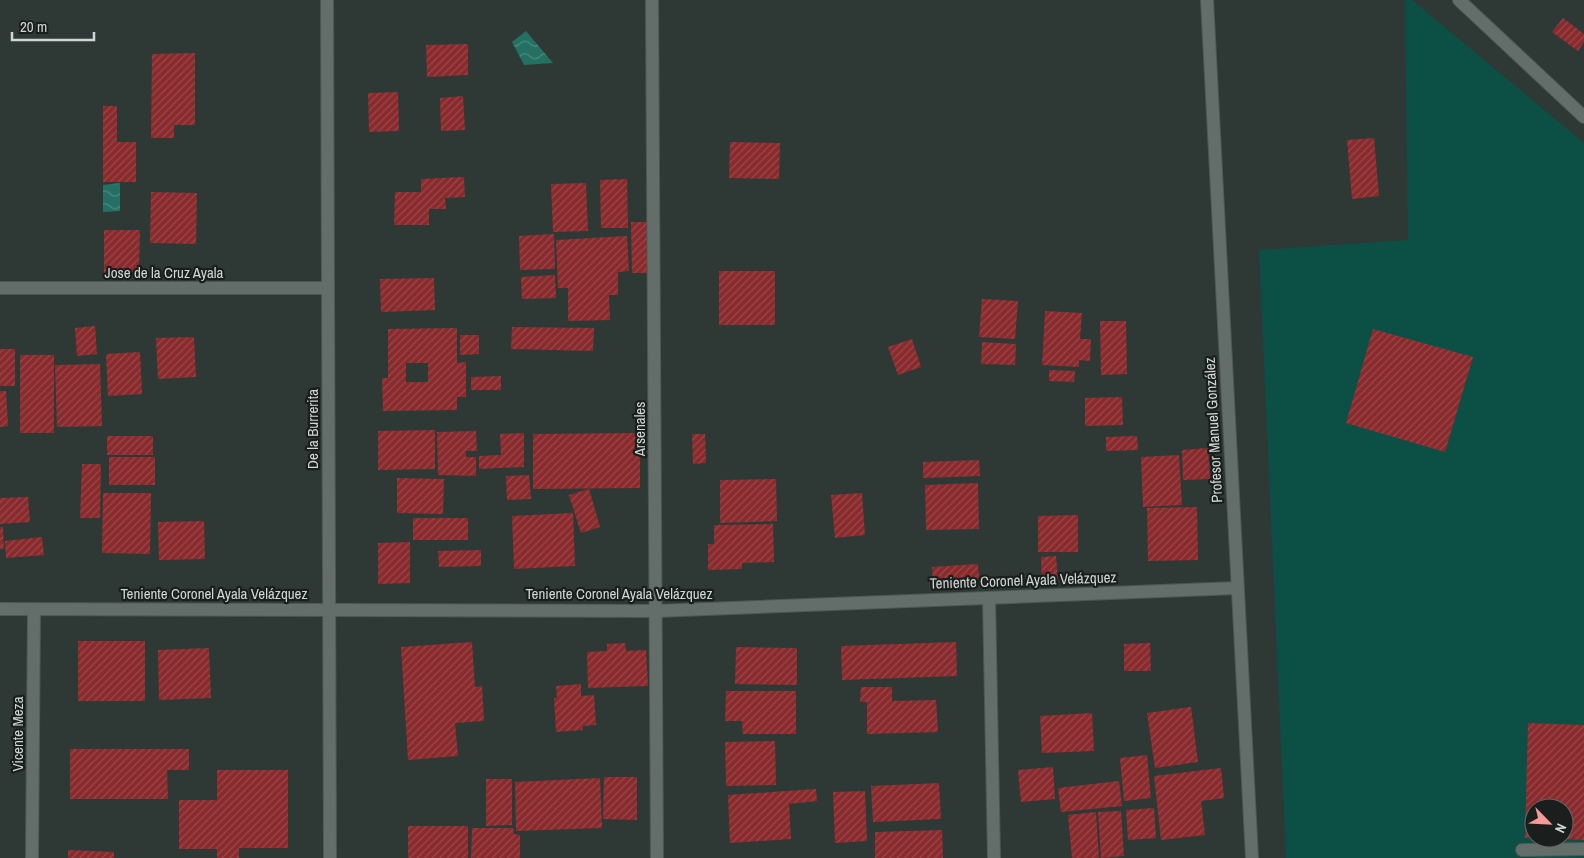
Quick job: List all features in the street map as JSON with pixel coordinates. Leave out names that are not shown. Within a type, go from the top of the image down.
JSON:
[{"type":"street","name":"De la Burrerita","points":[[326,0],[330,858]]},
{"type":"street","name":"Arsenales","points":[[652,0],[657,858]]},
{"type":"street","name":"Profesor Manuel González","points":[[1207,0],[1252,858]]},
{"type":"street","points":[[1459,0],[1584,117]]},
{"type":"street","name":"Jose de la Cruz Ayala","points":[[0,288],[328,288]]},
{"type":"street","name":"Teniente Coronel Ayala Velázquez","points":[[0,610],[329,609],[656,611],[1237,588]]},
{"type":"street","points":[[989,598],[994,858]]},
{"type":"street","name":"Vicente Meza","points":[[32,858],[34,610]]},
{"type":"street","points":[[1522,850],[1584,849]]},
{"type":"shaded area","points":[[1405,0],[1412,0],[1584,143],[1584,858],[1286,858],[1259,250],[1408,240]]},
{"type":"water","points":[[526,31],[553,63],[524,65],[512,42]]},
{"type":"water","points":[[120,183],[120,211],[103,212],[103,185]]},
{"type":"building","points":[[1563,18],[1584,34],[1584,42],[1578,51],[1552,32]]},
{"type":"building","points":[[468,44],[468,75],[427,77],[426,45]]},
{"type":"building","points":[[195,53],[195,125],[174,125],[174,138],[151,138],[152,54]]},
{"type":"building","points":[[398,92],[399,131],[369,132],[368,93]]},
{"type":"building","points":[[463,96],[465,130],[441,131],[440,98]]},
{"type":"building","points":[[103,106],[117,106],[117,142],[136,142],[136,182],[103,182]]},
{"type":"building","points":[[1374,138],[1379,196],[1352,199],[1347,140]]},
{"type":"building","points":[[730,142],[780,143],[779,179],[729,178]]},
{"type":"building","points":[[464,177],[465,197],[445,198],[446,209],[429,209],[429,225],[394,225],[395,192],[421,192],[421,179]]},
{"type":"building","points":[[627,179],[628,228],[601,228],[600,180]]},
{"type":"building","points":[[586,183],[588,231],[553,232],[551,184]]},
{"type":"building","points":[[151,192],[197,193],[196,244],[150,243]]},
{"type":"building","points":[[631,222],[649,222],[650,273],[632,273]]},
{"type":"building","points":[[104,230],[140,230],[139,272],[104,273]]},
{"type":"building","points":[[554,234],[555,269],[520,270],[519,236]]},
{"type":"building","points":[[627,236],[629,271],[618,272],[618,295],[609,295],[610,320],[568,321],[568,288],[558,288],[556,240]]},
{"type":"building","points":[[719,271],[775,271],[775,325],[719,325]]},
{"type":"building","points":[[555,275],[556,298],[522,299],[521,277]]},
{"type":"building","points":[[434,278],[435,310],[381,312],[380,279]]},
{"type":"building","points":[[982,299],[1018,301],[1015,339],[979,337]]},
{"type":"building","points":[[1045,311],[1082,313],[1080,339],[1091,339],[1090,361],[1079,360],[1079,367],[1042,365]]},
{"type":"building","points":[[1100,321],[1126,321],[1127,374],[1101,375]]},
{"type":"building","points":[[95,326],[97,354],[77,356],[75,328]]},
{"type":"building","points":[[512,327],[594,328],[593,351],[511,349]]},
{"type":"building","points":[[457,328],[457,363],[466,362],[466,397],[457,397],[457,410],[383,411],[382,378],[388,378],[388,329]],"holes":[[[406,363],[428,363],[428,382],[406,382]]]},
{"type":"building","points":[[1373,329],[1473,357],[1445,452],[1346,423]]},
{"type":"building","points":[[460,335],[479,335],[479,354],[460,355]]},
{"type":"building","points":[[194,337],[196,377],[158,379],[156,338]]},
{"type":"building","points":[[912,339],[921,367],[898,375],[888,347]]},
{"type":"building","points":[[982,342],[1016,344],[1015,365],[981,364]]},
{"type":"building","points":[[0,349],[15,349],[15,386],[0,386]]},
{"type":"building","points":[[140,352],[142,394],[108,396],[106,354]]},
{"type":"building","points":[[20,355],[54,355],[54,433],[20,433]]},
{"type":"building","points":[[100,364],[102,426],[57,427],[55,365]]},
{"type":"building","points":[[1049,370],[1075,371],[1074,382],[1049,381]]},
{"type":"building","points":[[501,376],[501,390],[471,390],[471,377]]},
{"type":"building","points":[[0,391],[6,391],[8,426],[0,427]]},
{"type":"building","points":[[1122,397],[1123,425],[1085,426],[1085,398]]},
{"type":"building","points":[[435,430],[435,469],[378,470],[378,431]]},
{"type":"building","points":[[476,431],[477,451],[466,451],[466,457],[476,457],[476,476],[438,475],[437,432]]},
{"type":"building","points":[[524,433],[524,467],[479,469],[479,456],[501,455],[500,434]]},
{"type":"building","points":[[640,433],[640,488],[533,489],[533,434]]},
{"type":"building","points":[[692,434],[705,434],[706,463],[693,464]]},
{"type":"building","points":[[107,436],[153,436],[153,455],[107,455]]},
{"type":"building","points":[[1137,436],[1138,450],[1106,451],[1106,437]]},
{"type":"building","points":[[1208,448],[1210,479],[1183,480],[1182,450]]},
{"type":"building","points":[[1179,455],[1182,505],[1143,507],[1141,457]]},
{"type":"building","points":[[109,457],[155,457],[155,485],[109,485]]},
{"type":"building","points":[[979,460],[980,476],[923,478],[923,462]]},
{"type":"building","points":[[82,464],[101,464],[100,518],[80,518]]},
{"type":"building","points":[[529,475],[531,499],[507,500],[506,476]]},
{"type":"building","points":[[397,478],[444,479],[443,514],[397,513]]},
{"type":"building","points":[[776,479],[777,521],[720,523],[720,480]]},
{"type":"building","points":[[978,483],[979,529],[926,530],[925,485]]},
{"type":"building","points":[[589,489],[600,527],[581,533],[569,495]]},
{"type":"building","points":[[103,493],[151,493],[150,554],[102,553]]},
{"type":"building","points":[[862,493],[865,535],[835,538],[831,495]]},
{"type":"building","points":[[28,497],[30,522],[0,524],[0,498]]},
{"type":"building","points":[[1197,507],[1198,560],[1148,561],[1147,508]]},
{"type":"building","points":[[573,513],[575,566],[514,569],[512,516]]},
{"type":"building","points":[[1078,515],[1078,552],[1038,552],[1038,516]]},
{"type":"building","points":[[413,518],[468,518],[468,540],[413,540]]},
{"type":"building","points":[[204,521],[205,559],[159,560],[158,522]]},
{"type":"building","points":[[773,524],[774,562],[742,563],[742,569],[708,570],[708,544],[714,544],[714,525]]},
{"type":"building","points":[[0,527],[3,527],[4,549],[0,549]]},
{"type":"building","points":[[42,537],[44,555],[6,558],[5,541]]},
{"type":"building","points":[[410,542],[410,583],[378,584],[378,543]]},
{"type":"building","points":[[481,550],[481,566],[439,567],[438,551]]},
{"type":"building","points":[[1056,556],[1058,581],[1042,583],[1041,557]]},
{"type":"building","points":[[978,564],[979,578],[933,581],[932,567]]},
{"type":"building","points":[[78,641],[145,641],[145,701],[78,701]]},
{"type":"building","points":[[472,642],[475,687],[482,686],[484,721],[455,723],[458,756],[408,760],[401,647]]},
{"type":"building","points":[[956,642],[957,676],[842,680],[841,646]]},
{"type":"building","points":[[625,643],[626,651],[646,650],[648,686],[588,688],[587,652],[607,651],[607,644]]},
{"type":"building","points":[[1150,643],[1151,671],[1124,671],[1124,644]]},
{"type":"building","points":[[736,647],[797,648],[797,685],[735,684]]},
{"type":"building","points":[[209,648],[211,698],[159,700],[158,650]]},
{"type":"building","points":[[581,684],[581,696],[594,695],[596,725],[583,726],[583,730],[556,732],[554,698],[557,698],[556,686]]},
{"type":"building","points":[[861,687],[892,687],[892,701],[936,700],[938,732],[867,734],[867,702],[860,702]]},
{"type":"building","points":[[726,691],[796,691],[796,734],[743,734],[742,721],[725,721]]},
{"type":"building","points":[[1191,707],[1198,762],[1155,768],[1147,713]]},
{"type":"building","points":[[1092,713],[1094,751],[1042,753],[1040,716]]},
{"type":"building","points":[[1528,723],[1584,725],[1584,840],[1574,840],[1574,798],[1526,798]]},
{"type":"building","points":[[775,741],[776,785],[726,786],[725,742]]},
{"type":"building","points":[[70,749],[189,749],[189,770],[167,770],[168,799],[70,799]]},
{"type":"building","points":[[1147,755],[1151,798],[1124,801],[1120,758]]},
{"type":"building","points":[[1053,767],[1055,799],[1021,802],[1018,770]]},
{"type":"building","points":[[1221,768],[1224,798],[1201,801],[1205,835],[1161,840],[1154,776]]},
{"type":"building","points":[[217,770],[288,770],[288,848],[239,848],[239,858],[217,858],[217,849],[179,849],[179,800],[217,800]]},
{"type":"building","points":[[604,777],[637,777],[637,820],[603,819]]},
{"type":"building","points":[[600,778],[602,828],[516,831],[515,782]]},
{"type":"building","points":[[486,779],[512,779],[512,825],[486,826]]},
{"type":"building","points":[[1119,781],[1122,806],[1061,812],[1058,788]]},
{"type":"building","points":[[939,783],[941,819],[873,822],[871,786]]},
{"type":"building","points":[[816,789],[817,801],[789,804],[791,839],[730,843],[728,795]]},
{"type":"building","points":[[865,791],[867,841],[835,843],[833,792]]},
{"type":"building","points":[[1154,808],[1156,838],[1128,840],[1126,810]]},
{"type":"building","points":[[1121,811],[1124,856],[1101,858],[1098,812]]},
{"type":"building","points":[[1096,812],[1099,858],[1072,858],[1068,815]]},
{"type":"building","points":[[408,826],[468,826],[468,858],[408,858]]},
{"type":"building","points":[[472,828],[513,828],[514,834],[520,835],[520,858],[471,858]]},
{"type":"building","points":[[942,830],[943,858],[875,858],[875,832]]},
{"type":"building","points":[[68,850],[114,852],[114,858],[68,858]]}]
